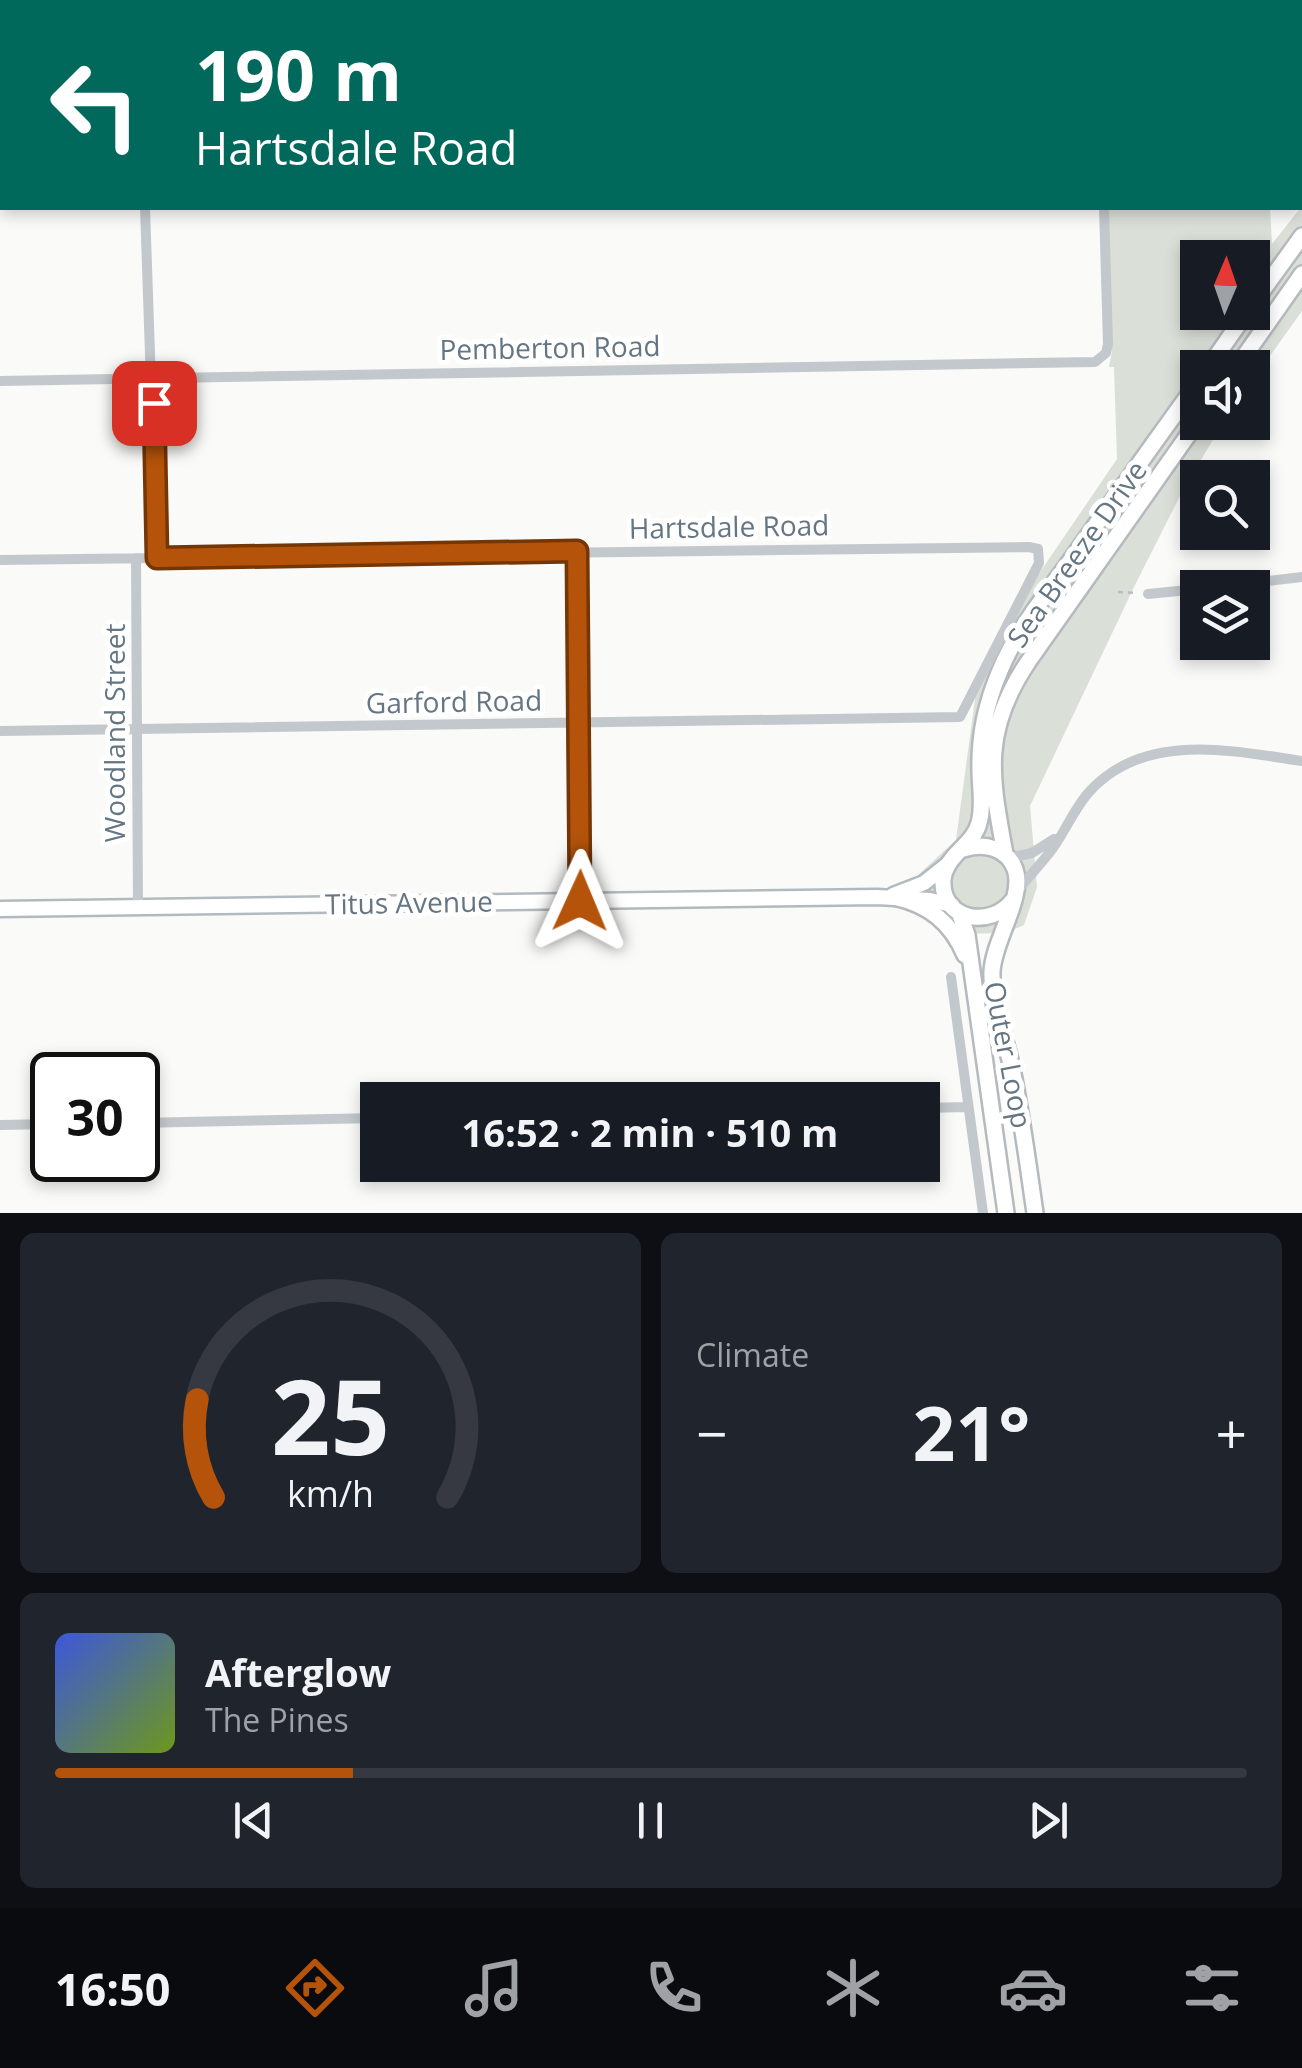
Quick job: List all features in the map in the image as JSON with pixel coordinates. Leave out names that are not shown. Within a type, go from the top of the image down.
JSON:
[{"type":"main road","points":[[1270,280],[1302,236]]},
{"type":"main road","points":[[1249,350],[1302,274]]},
{"type":"main road","name":"Sea Breeze Drive","points":[[961,850],[970,842],[980,820],[983,728],[994,686],[1011,646],[1180,407]]},
{"type":"main road","name":"Sea Breeze Drive","points":[[1006,856],[992,772],[995,737],[1009,693],[1185,440]]},
{"type":"main road","points":[[981,845],[1006,856],[1017,876],[1014,897],[1006,908],[992,917],[974,918],[955,909],[943,883],[948,864],[961,850],[981,845]]},
{"type":"main road","name":"Titus Avenue","points":[[877,897],[924,883],[948,864]]},
{"type":"main road","name":"Titus Avenue","points":[[0,909],[877,897],[930,900],[955,909]]},
{"type":"main road","name":"Outer Loop","points":[[1014,897],[996,949],[992,976],[1016,1088],[1035,1213]]},
{"type":"main road","points":[[894,898],[924,906],[941,918],[958,939],[972,976]]},
{"type":"main road","name":"Outer Loop","points":[[955,909],[965,928],[1006,1213]]},
{"type":"street","points":[[146,210],[157,558]]},
{"type":"street","name":"Pemberton Road","points":[[0,380],[1101,359],[1108,344],[1104,210]]},
{"type":"street","name":"Hartsdale Road","points":[[0,560],[1038,549]]},
{"type":"street","name":"Garford Road","points":[[0,731],[960,718],[1039,562],[1038,549]]},
{"type":"street","points":[[577,551],[580,901]]},
{"type":"street","name":"Woodland Street","points":[[136,558],[138,907]]},
{"type":"street","points":[[1270,581],[1302,577]]},
{"type":"street","points":[[1148,594],[1180,591]]},
{"type":"street","points":[[1014,897],[1086,796],[1099,783],[1154,755],[1214,749],[1302,762]]},
{"type":"street","points":[[1006,856],[1037,851],[1066,828]]},
{"type":"street","points":[[951,978],[983,1213]]},
{"type":"street","points":[[940,1108],[968,1107]]},
{"type":"street","points":[[160,1123],[360,1118]]},
{"type":"street","points":[[0,1125],[30,1124]]},
{"type":"path","points":[[1118,592],[1148,594]]},
{"type":"shaded area","points":[[1108,210],[1270,210],[1272,244],[1302,210],[1302,311],[1270,356],[1270,350],[1180,350],[1180,440],[1213,440],[1201,460],[1180,460],[1180,496],[1030,806],[1037,887],[1024,925],[1002,932],[959,931],[946,928],[929,913],[918,875],[956,840],[975,699],[1036,578],[1117,459],[1114,367],[1109,367],[1112,351]]},
{"type":"route","points":[[154,403],[157,558],[577,551],[580,901]]}]
